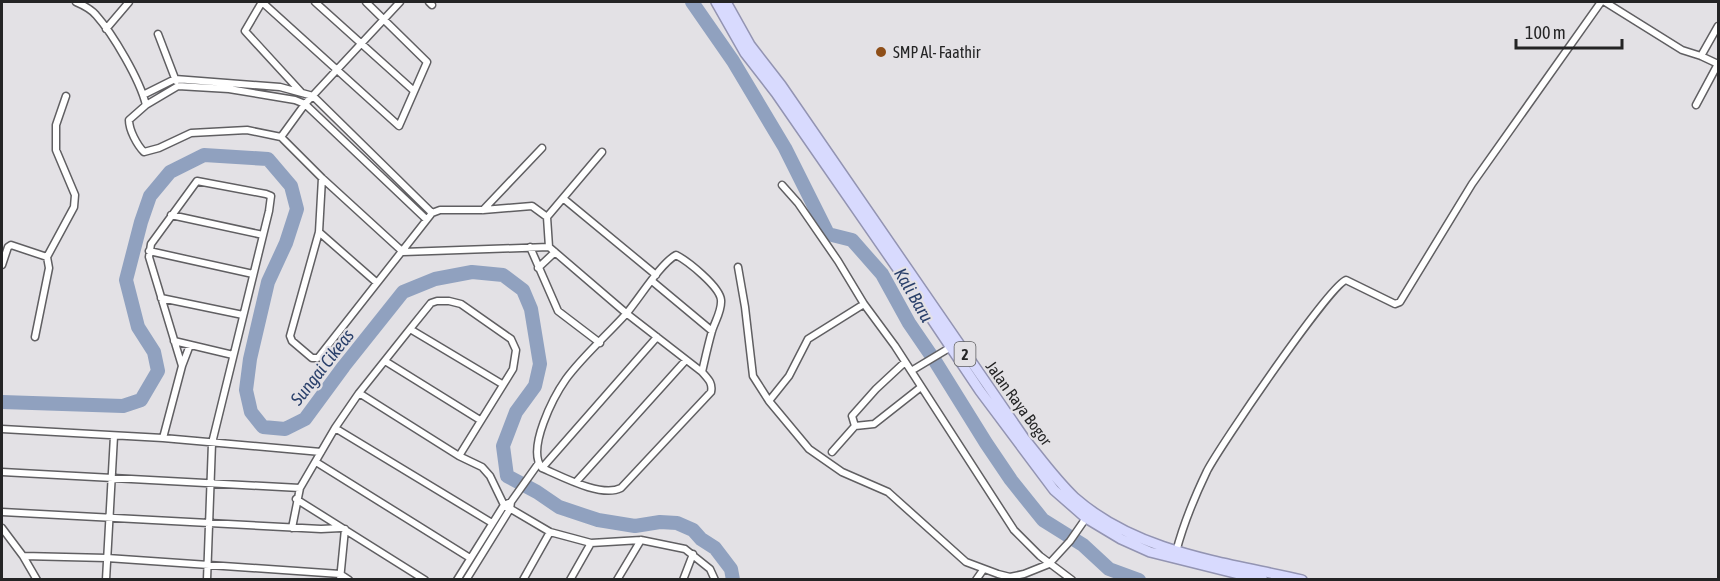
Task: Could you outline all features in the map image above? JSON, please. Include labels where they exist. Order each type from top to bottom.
[{"type":"highway","name":"Jalan Raya Bogor","points":[[716,2],[745,53],[776,93],[1005,426],[1054,490],[1086,518],[1121,539],[1150,552],[1302,579]]},
{"type":"highway","name":"Jalan Raya Bogor","points":[[726,2],[750,45],[781,85],[1024,438],[1060,483],[1095,513],[1124,531],[1175,556],[1263,579]]},
{"type":"street","points":[[76,2],[95,14],[121,51],[146,105]]},
{"type":"street","points":[[106,29],[129,2]]},
{"type":"street","points":[[303,93],[245,31],[262,2],[397,125],[400,125],[426,60],[366,2]]},
{"type":"street","points":[[315,2],[414,91]]},
{"type":"street","points":[[281,137],[305,104],[400,2]]},
{"type":"street","points":[[1175,556],[1206,473],[1217,453],[1331,294],[1343,280],[1346,280],[1395,304],[1400,302],[1472,184],[1603,2],[1682,50],[1719,64],[1696,105]]},
{"type":"street","points":[[1701,56],[1719,26]]},
{"type":"street","points":[[158,34],[178,86]]},
{"type":"street","points":[[280,87],[285,74]]},
{"type":"street","points":[[143,95],[175,79],[280,87],[313,96],[432,213]]},
{"type":"street","points":[[426,219],[305,104],[274,95],[178,86],[131,117],[129,125],[144,152],[159,148],[191,133],[247,130],[281,137],[403,252],[549,247],[710,381],[711,392],[621,488],[605,491],[576,482],[540,466]]},
{"type":"street","points":[[35,337],[50,268],[47,257],[74,207],[75,195],[56,150],[56,125],[66,96]]},
{"type":"street","points":[[483,210],[542,148]]},
{"type":"street","points":[[549,247],[547,217],[602,152]]},
{"type":"street","points":[[322,178],[319,232],[290,336],[292,341],[312,358],[318,358],[432,213],[440,210],[483,210],[532,206],[547,217]]},
{"type":"street","points":[[182,366],[149,257],[151,244],[197,181],[271,196],[212,442],[207,579]]},
{"type":"street","points":[[782,185],[798,203],[838,261],[1014,530],[1049,564],[1072,579]]},
{"type":"street","points":[[564,199],[712,331]]},
{"type":"street","points":[[171,215],[263,235]]},
{"type":"street","points":[[319,232],[376,282]]},
{"type":"street","points":[[2,266],[8,247],[11,245],[47,257]]},
{"type":"street","points":[[530,247],[558,311],[600,343]]},
{"type":"street","points":[[149,251],[253,274]]},
{"type":"street","points":[[538,268],[555,252]]},
{"type":"street","points":[[540,466],[538,439],[552,403],[567,378],[676,255],[705,277],[720,294],[722,302],[702,372]]},
{"type":"street","points":[[738,267],[745,307],[751,369],[759,387],[769,401],[809,449],[842,472],[888,492],[966,562],[1010,578],[1049,564],[1070,541],[1086,518]]},
{"type":"street","points":[[161,298],[243,315]]},
{"type":"street","points":[[292,528],[300,488],[335,428],[359,393],[431,303],[449,301],[461,304],[512,339],[516,350],[513,369],[459,456]]},
{"type":"street","points":[[769,401],[789,376],[808,339],[864,304]]},
{"type":"street","points":[[410,329],[502,384]]},
{"type":"street","points":[[466,579],[532,470],[540,466],[657,337]]},
{"type":"street","points":[[174,341],[233,355]]},
{"type":"street","points":[[163,438],[182,366],[190,345]]},
{"type":"street","points":[[911,372],[951,347]]},
{"type":"street","points":[[576,482],[686,360]]},
{"type":"street","points":[[385,361],[480,420]]},
{"type":"street","points":[[855,426],[852,416],[905,362]]},
{"type":"street","points":[[832,452],[855,426],[874,424],[921,387]]},
{"type":"street","points":[[359,393],[487,471],[504,505]]},
{"type":"street","points":[[335,428],[492,523]]},
{"type":"street","points":[[2,429],[163,438],[321,452]]},
{"type":"street","points":[[106,579],[114,436]]},
{"type":"street","points":[[316,462],[470,558]]},
{"type":"street","points":[[2,472],[300,488]]},
{"type":"street","points":[[296,499],[425,579]]},
{"type":"street","points":[[457,579],[504,505]]},
{"type":"street","points":[[504,505],[511,506],[550,532],[591,543],[641,540],[685,549],[710,570],[715,579]]},
{"type":"street","points":[[2,512],[292,528],[343,528]]},
{"type":"street","points":[[2,528],[37,579]]},
{"type":"street","points":[[340,577],[343,528]]},
{"type":"street","points":[[523,579],[550,532]]},
{"type":"street","points":[[617,579],[641,540]]},
{"type":"street","points":[[570,579],[591,543]]},
{"type":"street","points":[[683,579],[693,554]]},
{"type":"street","points":[[23,556],[107,558],[349,579]]},
{"type":"street","points":[[976,579],[983,570]]},
{"type":"waterway","name":"Kali Baru","points":[[692,2],[733,61],[785,148],[828,234],[852,240],[882,274],[909,323],[1011,480],[1043,520],[1083,545],[1109,569],[1139,580]]},
{"type":"waterway","name":"Sungai Cikeas","points":[[2,402],[123,406],[141,400],[158,371],[154,352],[138,327],[126,280],[150,196],[170,172],[204,155],[268,159],[291,186],[297,209],[286,243],[268,282],[250,359],[246,390],[251,412],[263,427],[285,429],[305,419],[403,292],[435,279],[472,272],[503,275],[523,290],[531,309],[540,364],[535,386],[516,412],[503,446],[507,476],[559,507],[598,520],[635,526],[660,522],[677,523],[693,530],[701,539],[715,548],[731,569],[733,580]]},
{"type":"place","name":"SMP Al- Faathir","points":[[881,52]]}]
